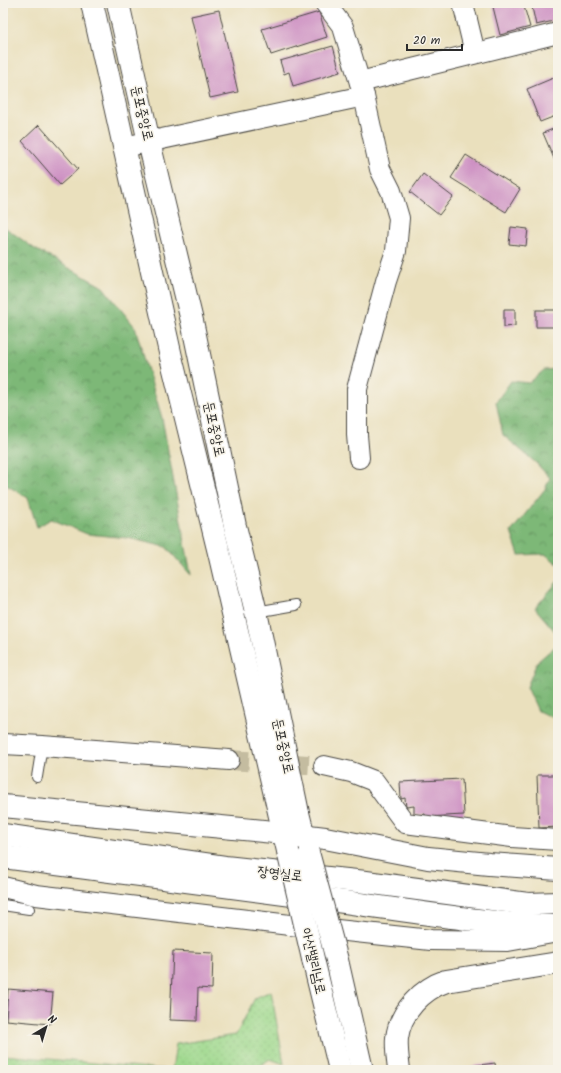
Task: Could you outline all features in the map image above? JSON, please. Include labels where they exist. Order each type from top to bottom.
[{"type":"main road","name":"둔포중앙로","points":[[92,3],[171,357],[220,557],[292,840],[309,856]]},
{"type":"main road","name":"둔포중앙로","points":[[118,3],[149,142],[192,321],[235,526],[256,612],[298,813],[292,840]]},
{"type":"main road","points":[[3,806],[292,840],[326,838],[428,858],[558,869]]},
{"type":"main road","name":"장영실로","points":[[3,836],[225,867],[366,882],[528,904],[558,903]]},
{"type":"main road","name":"아산밸리남로","points":[[292,840],[313,959],[340,1070]]},
{"type":"main road","name":"아산밸리남로","points":[[309,856],[337,960],[362,1070]]},
{"type":"main road","name":"장영실로","points":[[3,857],[456,917],[530,925],[558,926]]},
{"type":"main road","points":[[399,1070],[397,1038],[404,1019],[415,1000],[435,984],[558,963]]},
{"type":"street","points":[[325,3],[343,27],[362,89],[380,169],[391,191],[400,218],[396,251],[386,281],[357,389],[357,435],[359,458]]},
{"type":"street","points":[[463,3],[475,53]]},
{"type":"street","points":[[124,147],[362,89],[475,53],[558,33]]},
{"type":"street","points":[[3,744],[229,760]]},
{"type":"street","points":[[324,766],[351,772],[374,781],[405,824],[512,837],[558,840]]},
{"type":"street","points":[[3,887],[36,895],[432,940],[508,941],[558,932]]},
{"type":"lane","points":[[256,612],[296,605]]},
{"type":"lane","points":[[37,777],[42,746]]},
{"type":"lane","points":[[3,905],[29,909]]},
{"type":"green space","points":[[3,226],[35,249],[103,287],[135,327],[162,418],[191,575],[166,547],[128,538],[87,534],[51,519],[37,527],[28,498],[3,483]]},
{"type":"green space","points":[[558,369],[558,564],[545,554],[519,555],[511,532],[545,489],[550,478],[536,463],[503,435],[496,402],[511,381],[529,383],[544,370]]},
{"type":"green space","points":[[558,581],[558,635],[535,608]]},
{"type":"green space","points":[[558,644],[558,720],[538,711],[527,687],[537,662]]},
{"type":"green space","points":[[271,991],[284,1064],[270,1059],[253,1070],[172,1070],[176,1044],[236,1035],[255,998]]},
{"type":"green space","points":[[3,1055],[172,1070],[3,1070]]},
{"type":"building","points":[[492,3],[523,3],[530,27],[500,35]]},
{"type":"building","points":[[531,3],[558,3],[558,20],[536,25]]},
{"type":"building","points":[[219,10],[238,92],[210,98],[191,16]]},
{"type":"building","points":[[319,12],[327,37],[271,55],[262,29]]},
{"type":"building","points":[[333,46],[340,72],[293,86],[289,72],[284,74],[280,61]]},
{"type":"building","points":[[558,76],[558,115],[540,122],[527,89]]},
{"type":"building","points":[[39,125],[78,169],[60,185],[22,141]]},
{"type":"building","points":[[558,127],[558,168],[543,133]]},
{"type":"building","points":[[466,155],[520,189],[506,212],[451,178]]},
{"type":"building","points":[[423,174],[453,197],[439,215],[410,192]]},
{"type":"building","points":[[511,227],[528,229],[526,246],[509,244]]},
{"type":"building","points":[[504,309],[515,309],[515,326],[504,327]]},
{"type":"building","points":[[536,310],[558,310],[558,327],[536,327]]},
{"type":"building","points":[[537,775],[558,775],[558,827],[539,828]]},
{"type":"building","points":[[462,779],[464,815],[426,817],[425,814],[414,815],[414,806],[406,807],[405,798],[401,799],[400,782]]},
{"type":"building","points":[[173,951],[213,953],[212,989],[198,988],[197,1021],[170,1020]]},
{"type":"building","points":[[8,989],[53,993],[50,1024],[6,1020]]},
{"type":"building","points":[[495,1063],[496,1070],[471,1070],[471,1066]]},
{"type":"tunnel","points":[[229,760],[324,766]]}]
